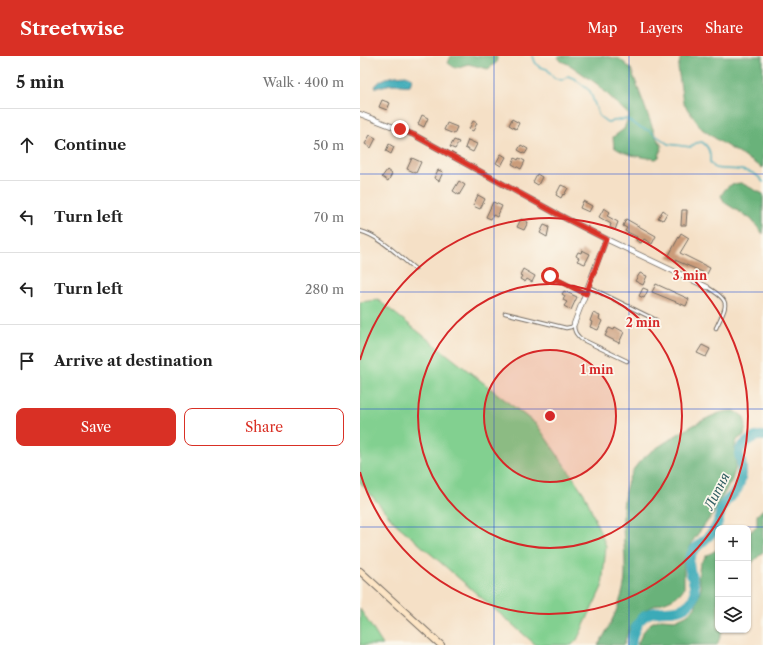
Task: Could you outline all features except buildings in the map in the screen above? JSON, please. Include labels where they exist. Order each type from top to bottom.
[{"type":"main road","points":[[360,571],[441,645]]},
{"type":"street","points":[[360,114],[414,135],[559,215],[707,287]]},
{"type":"street","points":[[574,324],[606,239]]},
{"type":"lane","points":[[360,231],[371,235],[416,269]]},
{"type":"lane","points":[[550,276],[586,294]]},
{"type":"lane","points":[[588,287],[656,320]]},
{"type":"lane","points":[[707,287],[721,296],[725,300],[726,304],[716,328]]},
{"type":"lane","points":[[505,313],[566,328],[571,327],[574,324]]},
{"type":"lane","points":[[574,324],[574,331],[576,335],[626,361]]},
{"type":"green space","points":[[451,56],[496,56],[497,58],[496,63],[488,69],[468,64],[455,68],[448,63]]},
{"type":"green space","points":[[603,56],[620,59],[631,69],[656,137],[662,146],[659,157],[656,159],[634,156],[614,147],[613,137],[624,129],[629,115],[597,84],[570,65],[561,61],[558,57]]},
{"type":"green space","points":[[681,56],[763,56],[763,168],[702,129],[683,103],[678,68]]},
{"type":"green space","points":[[741,183],[763,194],[763,234],[751,219],[725,203],[721,196],[729,186]]},
{"type":"green space","points":[[378,300],[537,425],[585,495],[606,546],[602,587],[577,640],[572,645],[536,645],[395,523],[360,482],[360,302]]},
{"type":"green space","points":[[735,411],[744,417],[746,426],[744,435],[737,440],[735,448],[736,467],[732,480],[713,514],[694,539],[684,561],[684,588],[681,593],[672,599],[643,612],[632,625],[624,645],[598,645],[616,611],[624,583],[624,499],[626,487],[634,469],[638,463],[650,453],[685,430],[718,413]]},
{"type":"green space","points":[[763,509],[763,552],[751,564],[751,531],[757,526],[757,515]]},
{"type":"green space","points":[[715,551],[715,633],[722,633],[717,645],[637,645],[643,632],[651,623],[661,619],[675,620],[686,615],[695,608],[701,588],[698,577],[700,564],[706,556]]},
{"type":"green space","points":[[360,609],[383,645],[360,645]]},
{"type":"water","points":[[406,75],[411,77],[412,80],[410,85],[393,84],[376,88],[375,86],[385,78]]},
{"type":"waterway","points":[[533,56],[539,67],[547,69],[554,78],[562,80],[568,76],[575,79],[590,91],[599,116],[607,122],[626,119],[639,127],[650,131],[668,144],[691,147],[696,143],[702,142],[708,148],[710,153],[710,162],[715,168],[748,171],[754,173],[763,182]]},
{"type":"waterway","name":"Липня","points":[[631,645],[635,629],[641,619],[645,616],[650,613],[682,608],[690,603],[693,598],[695,588],[689,567],[690,556],[696,547],[713,532],[722,507],[739,486],[742,474],[739,451],[744,444],[756,437],[763,436]]},
{"type":"route","points":[[400,129],[414,135],[559,215],[606,239],[586,294],[550,276]]}]
